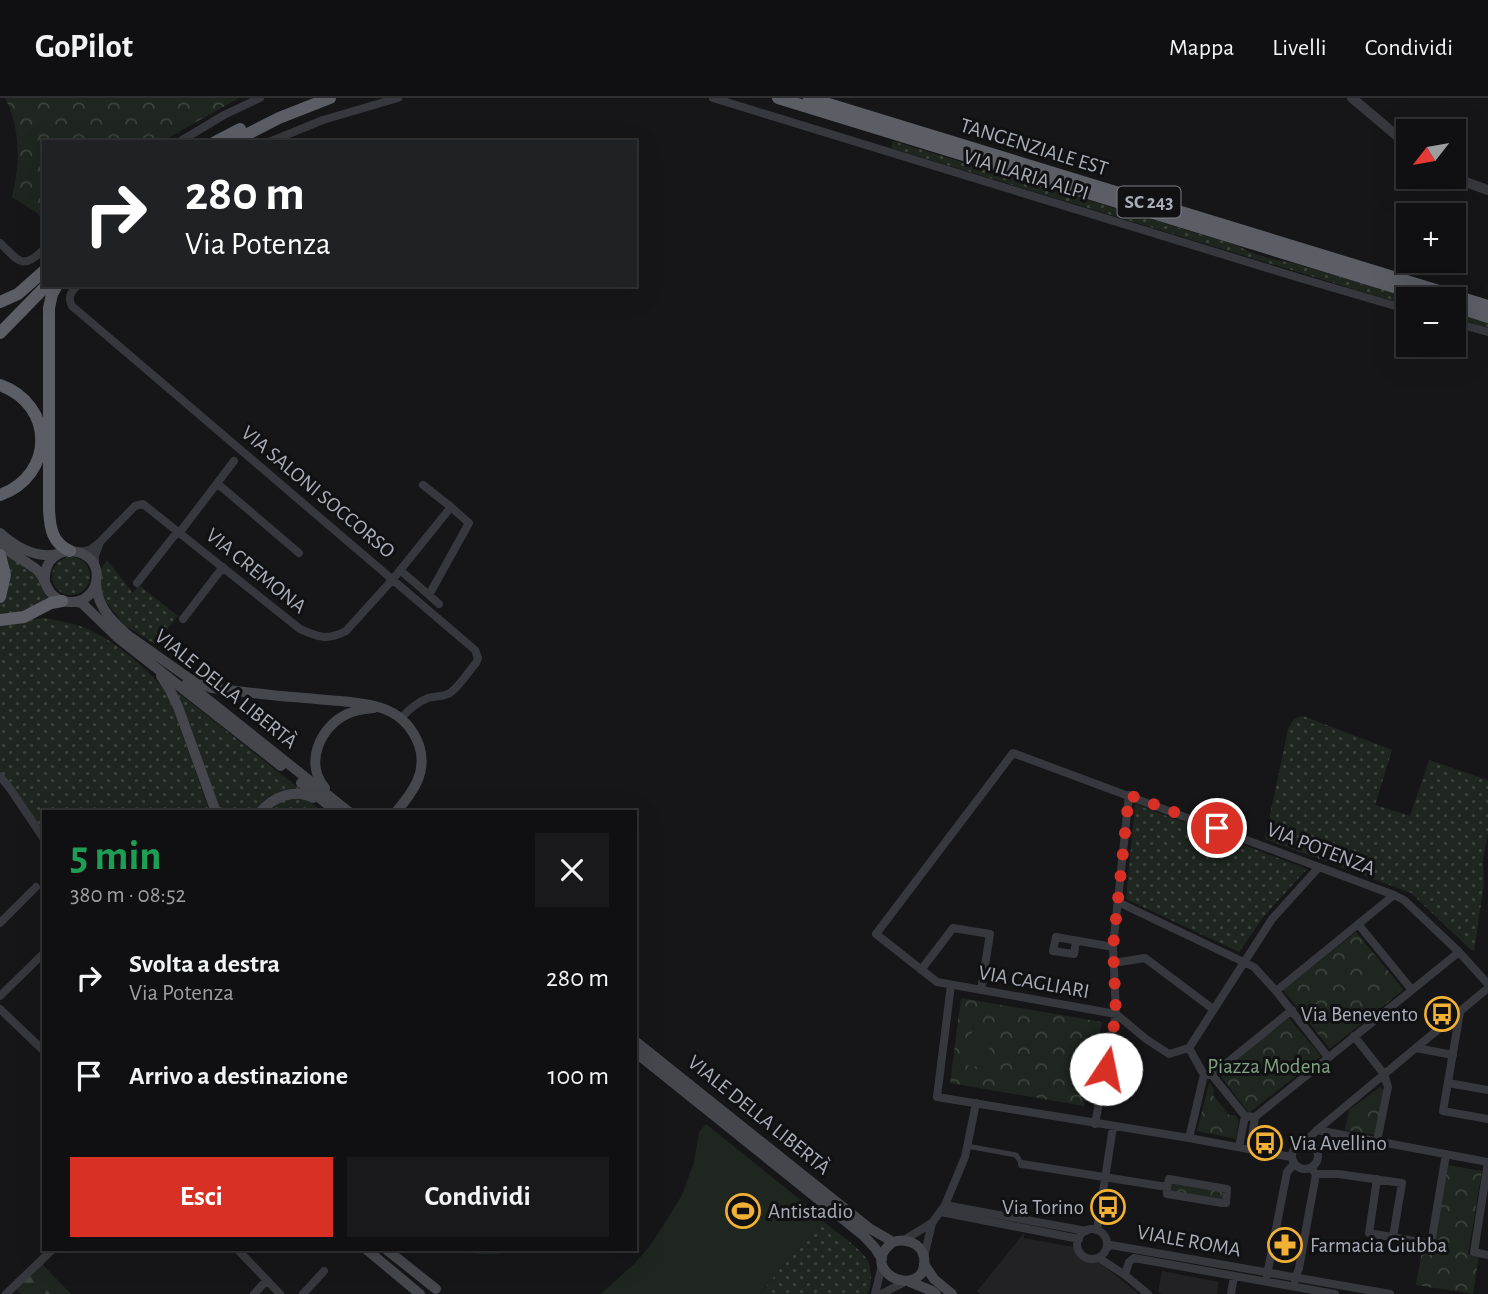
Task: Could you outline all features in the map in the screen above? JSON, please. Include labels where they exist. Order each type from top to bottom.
[{"type":"highway","points":[[219,140],[307,98]]},
{"type":"highway","points":[[236,140],[279,118],[330,98]]},
{"type":"highway","name":"TANGENZIALE EST","points":[[778,98],[1396,288]]},
{"type":"highway","name":"TANGENZIALE EST","points":[[810,98],[1413,284],[1488,304]]},
{"type":"highway","points":[[0,302],[18,294],[42,273]]},
{"type":"highway","points":[[0,322],[42,279]]},
{"type":"highway","points":[[0,333],[45,287]]},
{"type":"highway","points":[[56,287],[49,308],[49,510],[54,536],[69,552]]},
{"type":"highway","points":[[1466,310],[1488,317]]},
{"type":"highway","points":[[0,385],[20,395],[29,405],[41,430],[42,440],[40,453],[30,475],[12,490],[0,495]]},
{"type":"highway","points":[[0,555],[5,575],[0,597]]},
{"type":"highway","points":[[0,620],[24,617],[51,603],[62,601]]},
{"type":"main road","points":[[0,533],[22,548],[39,555],[69,552],[90,558],[96,570]]},
{"type":"main road","points":[[0,545],[41,573],[50,592],[62,601],[77,602],[89,595],[96,584]]},
{"type":"main road","points":[[46,582],[45,574],[49,563],[69,552]]},
{"type":"main road","name":"VIALE DELLA LIBERTÀ","points":[[96,570],[99,600],[118,627],[347,810]]},
{"type":"main road","name":"VIALE DELLA LIBERTÀ","points":[[77,602],[88,608],[117,637],[333,810]]},
{"type":"main road","points":[[132,638],[190,679],[212,688],[356,702],[387,710],[401,718],[416,738],[422,760],[421,771],[412,793],[398,810]]},
{"type":"main road","points":[[145,659],[170,690],[215,810]]},
{"type":"main road","points":[[348,810],[320,782],[316,767],[317,747],[327,729],[348,713],[364,709],[387,710]]},
{"type":"main road","points":[[262,810],[282,797],[300,793],[312,797],[332,810]]},
{"type":"main road","name":"VIALE DELLA LIBERTÀ","points":[[637,1043],[869,1228],[899,1241],[917,1245],[934,1279],[952,1294]]},
{"type":"main road","name":"VIALE DELLA LIBERTÀ","points":[[637,1054],[864,1236],[875,1248],[889,1278],[932,1290],[936,1294]]},
{"type":"main road","points":[[882,1262],[884,1252],[899,1241]]},
{"type":"main road","points":[[368,1251],[420,1294]]},
{"type":"main road","points":[[388,1251],[438,1293]]},
{"type":"main road","points":[[907,1283],[920,1275],[924,1261]]},
{"type":"street","points":[[182,140],[224,115],[260,98]]},
{"type":"street","points":[[274,140],[323,120],[398,98]]},
{"type":"street","name":"VIA ILARIA ALPI","points":[[713,98],[1396,306]]},
{"type":"street","points":[[1352,98],[1396,135]]},
{"type":"street","points":[[1466,182],[1488,190]]},
{"type":"street","points":[[1472,184],[1488,185]]},
{"type":"street","points":[[0,243],[17,259],[26,262],[42,251]]},
{"type":"street","name":"VIA SALONI SOCCORSO","points":[[76,287],[69,297],[72,306],[475,650],[478,658],[476,663],[450,692],[426,698],[410,708],[401,718]]},
{"type":"street","points":[[1466,326],[1488,332]]},
{"type":"street","points":[[137,583],[234,461]]},
{"type":"street","points":[[218,484],[299,552]]},
{"type":"street","points":[[423,485],[469,523],[429,595]]},
{"type":"street","name":"VIA CREMONA","points":[[69,552],[90,550],[135,506],[144,504],[300,629],[325,638],[346,631],[393,579],[451,507]]},
{"type":"street","points":[[96,570],[95,556],[100,542]]},
{"type":"street","points":[[183,619],[223,567]]},
{"type":"street","points":[[400,570],[439,604]]},
{"type":"street","name":"VIA POTENZA","points":[[876,934],[1013,753],[1394,895],[1459,952],[1488,986]]},
{"type":"street","points":[[0,776],[42,836]]},
{"type":"street","points":[[1095,1124],[1116,1014],[1113,947],[1129,795]]},
{"type":"street","points":[[1320,867],[1272,919],[1189,1048],[1208,1075],[1245,1116],[1255,1116],[1459,952]]},
{"type":"street","points":[[0,923],[36,887]]},
{"type":"street","points":[[1276,990],[1394,895]]},
{"type":"street","points":[[1118,902],[1254,967],[1276,990],[1328,1057]]},
{"type":"street","points":[[1357,924],[1412,990]]},
{"type":"street","points":[[921,970],[953,928],[990,934],[981,989]]},
{"type":"street","name":"VIA CAGLIARI","points":[[876,934],[937,982],[1116,1014],[1146,1039],[1170,1054],[1189,1048]]},
{"type":"street","points":[[1076,941],[1113,947]]},
{"type":"street","points":[[0,996],[42,955]]},
{"type":"street","points":[[1113,963],[1145,958],[1213,1009]]},
{"type":"street","points":[[951,985],[937,1097],[1250,1149],[1293,1161],[1302,1169],[1402,1183],[1393,1237]]},
{"type":"street","points":[[1267,1277],[1294,1148],[1305,1142],[1488,986]]},
{"type":"street","points":[[0,1009],[42,1049]]},
{"type":"street","points":[[1189,1138],[1208,1075],[1292,1010]]},
{"type":"street","points":[[1460,1012],[1443,1111],[1488,1119]]},
{"type":"street","points":[[1354,1036],[1384,1074],[1388,1087],[1377,1141]]},
{"type":"street","points":[[1416,1048],[1453,1055]]},
{"type":"street","points":[[1448,1083],[1488,1090]]},
{"type":"street","points":[[924,1261],[933,1223],[943,1208],[965,1157],[976,1103]]},
{"type":"street","points":[[1239,1147],[1245,1116]]},
{"type":"street","points":[[1250,1149],[1255,1116]]},
{"type":"street","points":[[943,1208],[1086,1231],[1097,1230],[1114,1127]]},
{"type":"street","points":[[1317,1130],[1488,1162],[1474,1252],[1488,1255]]},
{"type":"street","points":[[1295,1282],[1318,1153],[1314,1146],[1305,1142]]},
{"type":"street","points":[[967,1146],[1016,1155],[1022,1164],[1167,1187]]},
{"type":"street","points":[[1377,1180],[1369,1233],[1431,1244],[1446,1154]]},
{"type":"street","points":[[1170,1179],[1227,1189],[1226,1203],[1167,1194],[1167,1187],[1170,1179]]},
{"type":"street","points":[[943,1208],[1079,1239]]},
{"type":"street","points":[[899,1241],[933,1223]]},
{"type":"street","name":"VIALE ROMA","points":[[1097,1230],[1105,1237],[1107,1248]]},
{"type":"street","points":[[1086,1231],[1079,1239],[1078,1248],[1083,1256],[1100,1258],[1148,1294]]},
{"type":"street","name":"VIALE ROMA","points":[[1100,1258],[1111,1245],[1295,1282],[1390,1294]]},
{"type":"street","points":[[6,1294],[51,1251]]},
{"type":"street","points":[[239,1251],[280,1294]]},
{"type":"street","name":"VIALE ROMA","points":[[1125,1275],[1129,1262],[1134,1258],[1234,1276],[1267,1277]]},
{"type":"street","points":[[875,1294],[882,1262]]},
{"type":"street","points":[[303,1294],[324,1271]]},
{"type":"street","points":[[1231,1294],[1234,1276]]},
{"type":"street","points":[[254,1294],[267,1280]]},
{"type":"street","name":"VIALE ROMA","points":[[1295,1282],[1314,1292],[1335,1294]]},
{"type":"street","points":[[881,1294],[907,1283]]},
{"type":"shaded area","points":[[1024,1233],[1024,1238],[1074,1247],[1082,1260],[1100,1263],[1139,1294],[980,1294],[977,1291]]},
{"type":"shaded area","points":[[1162,1271],[1219,1282],[1217,1294],[1158,1292]]},
{"type":"green space","points":[[5,98],[239,98],[165,140],[42,140],[42,220],[37,213],[12,197],[18,147]]},
{"type":"green space","points":[[893,141],[1236,245],[1262,256],[1396,294],[1396,302],[891,148]]},
{"type":"green space","points":[[1466,316],[1488,322],[1488,328],[1466,322]]},
{"type":"green space","points":[[1,550],[38,575],[49,600],[32,609],[0,616],[0,604],[6,592]]},
{"type":"green space","points":[[71,557],[84,563],[90,576],[84,589],[71,595],[58,589],[52,576],[58,563]]},
{"type":"green space","points":[[107,560],[133,593],[139,585],[178,616],[155,644],[124,625],[100,594],[101,569]]},
{"type":"green space","points":[[42,618],[66,622],[92,631],[140,664],[168,694],[209,810],[42,810],[42,829],[0,771],[0,625]]},
{"type":"green space","points":[[170,686],[301,790],[274,794],[255,810],[219,810]]},
{"type":"green space","points":[[1303,716],[1392,750],[1375,805],[1410,816],[1429,760],[1488,780],[1488,835],[1483,858],[1484,884],[1474,951],[1411,893],[1265,839],[1288,729],[1295,719]]},
{"type":"green space","points":[[286,798],[305,798],[320,810],[268,810]]},
{"type":"green space","points":[[1135,804],[1307,869],[1264,916],[1239,952],[1126,899]]},
{"type":"green space","name":"Piazza Modena","points":[[1356,932],[1403,989],[1329,1048],[1284,989]]},
{"type":"green space","points":[[961,998],[1102,1022],[1084,1106],[950,1083]]},
{"type":"green space","name":"Piazza Modena","points":[[1289,1018],[1320,1057],[1249,1113],[1219,1074]]},
{"type":"green space","points":[[974,1022],[993,1025],[986,1068],[966,1065]]},
{"type":"green space","points":[[1209,1083],[1214,1089],[1213,1095],[1229,1115],[1235,1115],[1239,1121],[1236,1139],[1197,1131]]},
{"type":"green space","points":[[1380,1087],[1384,1090],[1376,1135],[1345,1130],[1349,1110]]},
{"type":"green space","name":"Antistadio","points":[[706,1124],[822,1217],[760,1294],[601,1294],[635,1263],[663,1226],[682,1195],[694,1162],[699,1132]]},
{"type":"green space","points":[[1447,1165],[1482,1171],[1468,1254],[1479,1256],[1473,1294],[1416,1285],[1423,1245],[1432,1247]]},
{"type":"green space","points":[[1173,1182],[1223,1191],[1223,1200],[1170,1191]]},
{"type":"green space","points":[[820,1219],[865,1256],[871,1278],[868,1294],[760,1294]]},
{"type":"green space","points":[[457,1251],[513,1251],[485,1254]]},
{"type":"green space","points":[[42,1264],[71,1294],[21,1294],[16,1289]]},
{"type":"place","name":"Via Benevento","points":[[1442,1014]]},
{"type":"place","name":"Via Avellino","points":[[1265,1143]]},
{"type":"place","name":"Via Torino","points":[[1108,1207]]},
{"type":"place","name":"Antistadio","points":[[743,1211]]},
{"type":"place","name":"Farmacia Giubba","points":[[1285,1245]]},
{"type":"route","points":[[1106,1069],[1116,1014],[1113,947],[1129,795],[1217,828]]}]
